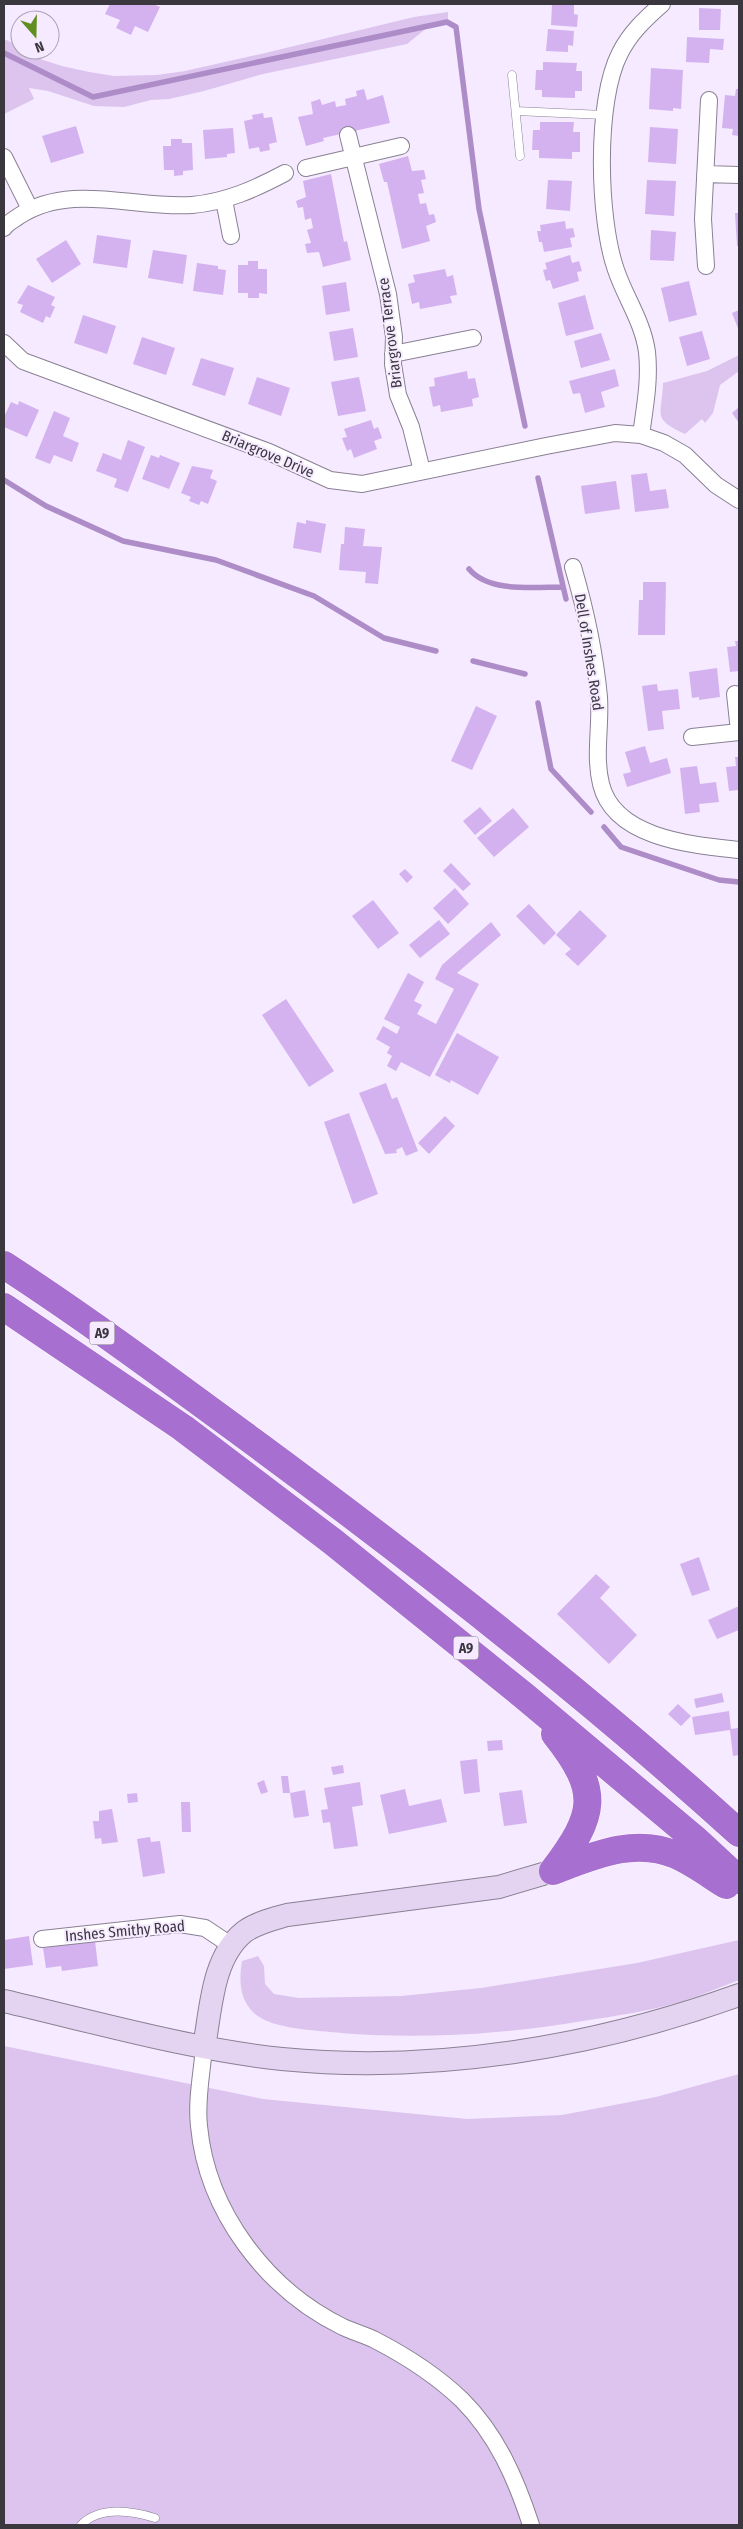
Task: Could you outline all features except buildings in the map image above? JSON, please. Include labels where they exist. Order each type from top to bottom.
[{"type":"highway","name":"A9","points":[[4,1265],[191,1396],[383,1537],[566,1684],[678,1778],[739,1833]]},
{"type":"highway","name":"A9","points":[[4,1307],[191,1434],[332,1541],[523,1695],[696,1840],[739,1880]]},
{"type":"highway","name":"A9","points":[[523,1695],[571,1755],[582,1774],[588,1794],[583,1828],[553,1871]]},
{"type":"highway","points":[[553,1871],[621,1848],[650,1848],[675,1855],[739,1893]]},
{"type":"main road","points":[[204,2047],[214,1990],[221,1966],[232,1946],[245,1932],[266,1921],[287,1915],[499,1887],[553,1871]]},
{"type":"main road","points":[[4,2001],[204,2047],[282,2059],[354,2062],[461,2059],[539,2048],[618,2032],[739,1996]]},
{"type":"street","points":[[662,4],[636,27],[620,53],[609,83],[604,115],[602,182],[605,231],[616,270],[635,313],[646,349],[649,379],[640,434],[664,443],[685,456],[716,485],[739,500]]},
{"type":"street","points":[[706,266],[703,219],[709,100]]},
{"type":"street","name":"Briargrove Terrace","points":[[348,136],[388,294],[394,337],[393,354],[398,395],[411,427],[422,472]]},
{"type":"street","points":[[306,168],[401,146]]},
{"type":"street","points":[[4,157],[30,209]]},
{"type":"street","points":[[4,228],[30,209],[67,198],[183,205],[224,200],[256,189],[285,173]]},
{"type":"street","points":[[705,174],[739,175]]},
{"type":"street","points":[[224,200],[231,236]]},
{"type":"street","points":[[393,354],[473,338]]},
{"type":"street","name":"Briargrove Drive","points":[[4,343],[23,361],[269,452],[330,480],[362,484],[546,446],[616,434],[640,434]]},
{"type":"street","name":"Dell of Inshes Road","points":[[573,567],[581,595],[599,698],[598,764],[601,785],[605,795],[614,809],[634,825],[657,836],[697,845],[739,850]]},
{"type":"street","points":[[692,737],[739,731],[735,694]]},
{"type":"street","name":"Inshes Smithy Road","points":[[42,1939],[180,1924],[205,1928],[232,1946]]},
{"type":"street","points":[[204,2047],[198,2125],[208,2173],[227,2217],[250,2252],[277,2280],[310,2307],[343,2327],[404,2356],[433,2375],[462,2401],[501,2451],[531,2525]]},
{"type":"lane","points":[[512,75],[520,156]]},
{"type":"lane","points":[[516,111],[604,115]]},
{"type":"lane","points":[[81,2525],[98,2515],[118,2511],[136,2512],[155,2518]]},
{"type":"shaded area","points":[[448,12],[448,22],[428,27],[407,44],[263,74],[204,91],[169,99],[151,100],[124,107],[94,106],[48,91],[29,88],[34,99],[4,114],[4,39],[10,42],[10,60],[43,60],[62,66],[114,76],[157,75],[185,71],[261,54],[414,17]]},
{"type":"shaded area","points":[[739,355],[739,371],[720,385],[713,413],[705,423],[702,419],[685,434],[674,429],[663,420],[661,409],[663,383],[707,371]]},
{"type":"shaded area","points":[[739,1940],[739,1980],[683,2001],[658,2008],[520,2030],[457,2035],[394,2036],[330,2032],[290,2027],[270,2022],[254,2013],[245,2002],[241,1989],[242,1961],[258,1956],[264,1966],[265,1984],[274,1994],[299,1998],[401,1996],[481,1988],[637,1963]]},
{"type":"shaded area","points":[[4,2046],[263,2099],[467,2119],[562,2115],[656,2097],[739,2074],[739,2525],[4,2525]]},
{"type":"waterway","points":[[4,53],[93,97],[447,22],[456,27],[479,209],[525,426]]},
{"type":"waterway","points":[[538,478],[566,599]]},
{"type":"waterway","points":[[4,480],[46,506],[123,541],[216,560],[314,596],[384,638],[436,651]]},
{"type":"waterway","points":[[469,569],[478,577],[500,585],[526,588],[563,587]]},
{"type":"waterway","points":[[473,661],[525,674]]},
{"type":"waterway","points":[[538,703],[551,769],[591,812]]},
{"type":"waterway","points":[[604,827],[621,847],[719,880],[739,882]]}]
